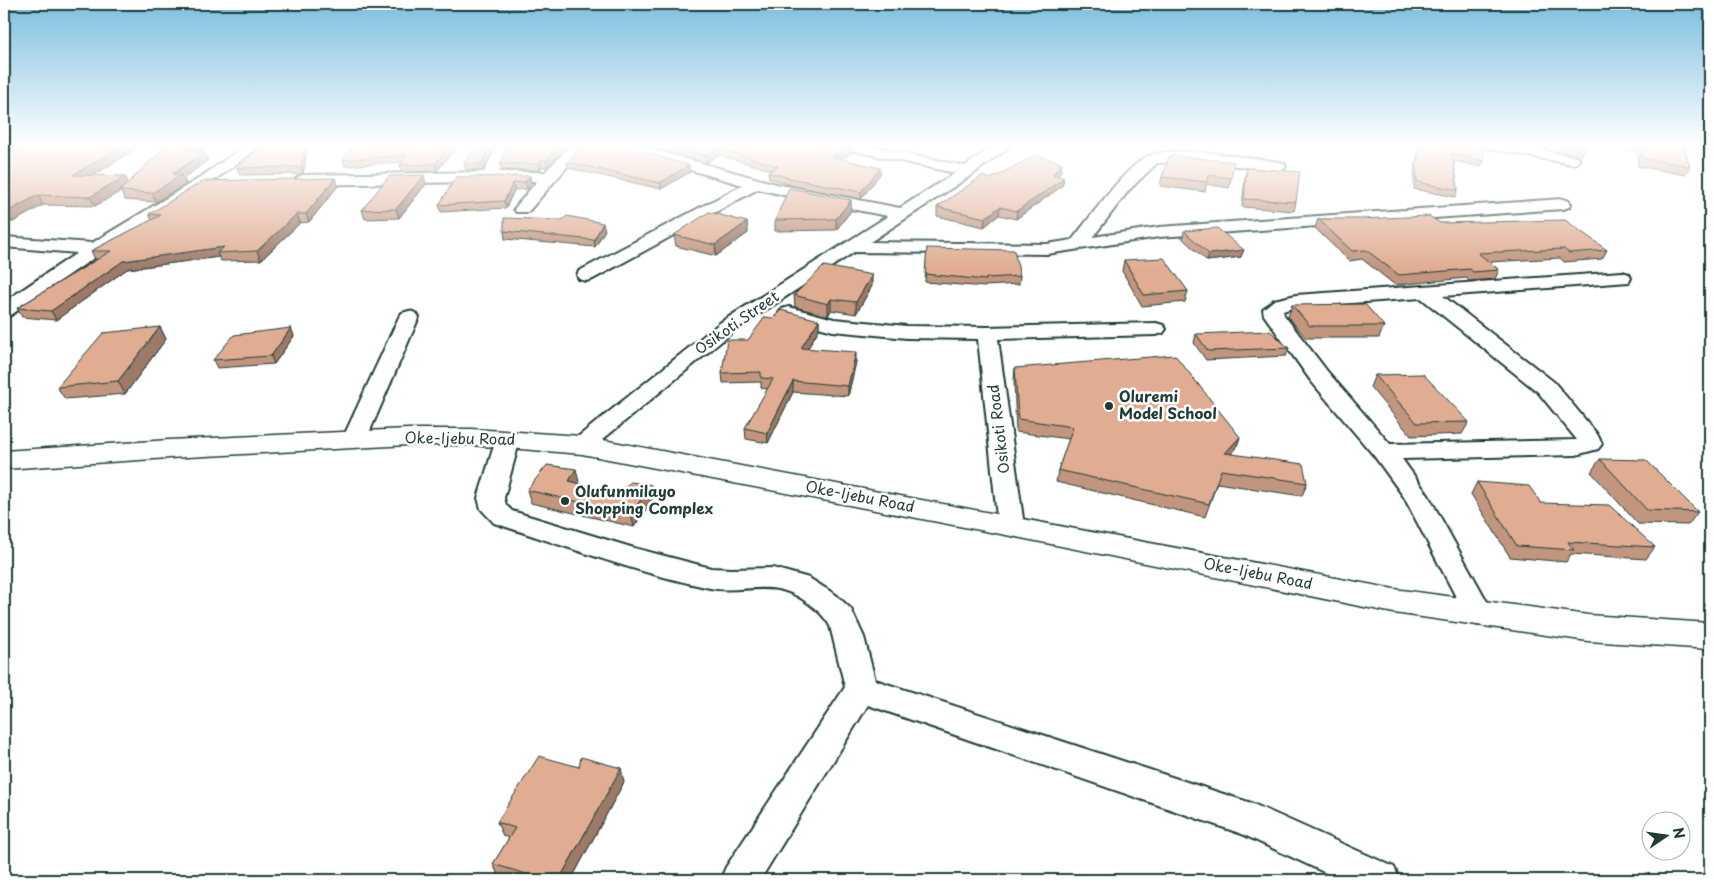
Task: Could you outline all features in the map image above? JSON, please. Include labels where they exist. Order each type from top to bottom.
[{"type":"main road","name":"Oke-Ijebu Road","points":[[4,460],[417,437],[508,439],[582,445],[1394,601],[1588,628],[1710,636]]},
{"type":"street","points":[[4,311],[95,249],[196,186]]},
{"type":"street","points":[[522,209],[541,186]]},
{"type":"street","points":[[586,275],[752,186]]},
{"type":"street","points":[[766,186],[900,213]]},
{"type":"street","name":"Osikoti Street","points":[[582,445],[716,335],[943,186]]},
{"type":"street","points":[[1078,244],[1126,186]]},
{"type":"street","points":[[848,247],[1047,249],[1159,232],[1563,204]]},
{"type":"street","points":[[4,242],[95,249]]},
{"type":"street","points":[[1479,614],[1415,495],[1384,452],[1319,376],[1274,315],[1272,309],[1281,304],[1296,301],[1622,278]]},
{"type":"street","points":[[1384,452],[1576,448],[1590,444],[1589,439],[1546,387],[1427,293]]},
{"type":"street","points":[[760,306],[833,324],[907,332],[988,333],[1156,329]]},
{"type":"street","points":[[354,440],[409,317]]},
{"type":"street","name":"Osikoti Road","points":[[988,333],[1011,526]]},
{"type":"street","points":[[508,439],[491,498],[494,509],[503,517],[664,568],[714,579],[779,578],[794,583],[835,611],[846,629],[861,689],[739,880]]},
{"type":"street","points":[[861,689],[1250,820],[1381,880]]},
{"type":"building","points":[[4,186],[108,186],[90,197],[38,195],[4,212]]},
{"type":"building","points":[[125,186],[163,186],[152,193],[120,191]]},
{"type":"building","points":[[194,186],[328,186],[306,214],[297,214],[257,251],[217,253],[224,247],[123,261],[51,311],[17,308],[111,251],[91,251],[161,215],[149,214]]},
{"type":"building","points":[[381,186],[415,186],[396,209],[362,210]]},
{"type":"building","points":[[450,186],[511,186],[504,201],[439,205]]},
{"type":"building","points":[[831,186],[866,186],[861,192]]},
{"type":"building","points":[[967,186],[1052,186],[1017,211],[1000,207],[985,218],[937,207]]},
{"type":"building","points":[[1245,186],[1298,186],[1296,202],[1244,199]]},
{"type":"building","points":[[1439,186],[1457,186],[1458,190]]},
{"type":"building","points":[[789,188],[851,200],[836,219],[775,220]]},
{"type":"building","points":[[709,212],[747,222],[715,245],[674,235]]},
{"type":"building","points":[[567,216],[603,223],[594,240],[504,231],[504,218],[562,220]]},
{"type":"building","points":[[1429,216],[1440,223],[1565,220],[1607,250],[1569,253],[1564,249],[1478,253],[1499,270],[1473,272],[1470,269],[1399,275],[1366,250],[1352,251],[1318,219]]},
{"type":"building","points":[[1217,228],[1244,250],[1209,254],[1184,231]]},
{"type":"building","points":[[927,248],[1014,250],[1020,276],[986,278],[986,280],[925,274]]},
{"type":"building","points":[[1164,258],[1188,291],[1144,295],[1124,260]]},
{"type":"building","points":[[824,266],[872,275],[856,302],[831,299],[828,304],[794,295]]},
{"type":"building","points":[[1365,304],[1384,326],[1310,326],[1292,305]]},
{"type":"building","points":[[781,310],[819,320],[801,348],[856,352],[848,386],[793,381],[767,433],[745,428],[773,379],[761,378],[761,372],[722,373],[727,340],[748,340],[765,317],[773,318]]},
{"type":"building","points":[[160,327],[118,381],[57,387],[103,333]]},
{"type":"building","points":[[291,328],[271,356],[213,360],[234,335]]},
{"type":"building","points":[[1270,331],[1289,348],[1208,351],[1196,334]]},
{"type":"building","points":[[1175,355],[1240,437],[1225,453],[1303,464],[1307,483],[1221,470],[1209,504],[1058,470],[1073,427],[1018,419],[1015,368]]},
{"type":"building","points":[[1423,374],[1469,422],[1417,423],[1375,375]]},
{"type":"building","points":[[1600,459],[1646,460],[1698,512],[1647,510]]},
{"type":"building","points":[[547,465],[576,469],[569,481],[617,493],[631,482],[651,485],[631,514],[527,490]]},
{"type":"building","points":[[1477,482],[1529,486],[1541,503],[1609,505],[1655,547],[1568,542],[1574,550],[1517,546]]},
{"type":"building","points":[[539,756],[579,767],[581,757],[621,768],[559,880],[546,880],[493,864],[515,828],[497,822]]},
{"type":"place","name":"Oluremi Model School","points":[[1109,406]]},
{"type":"place","name":"Olufunmilayo Shopping Complex","points":[[565,501]]}]
